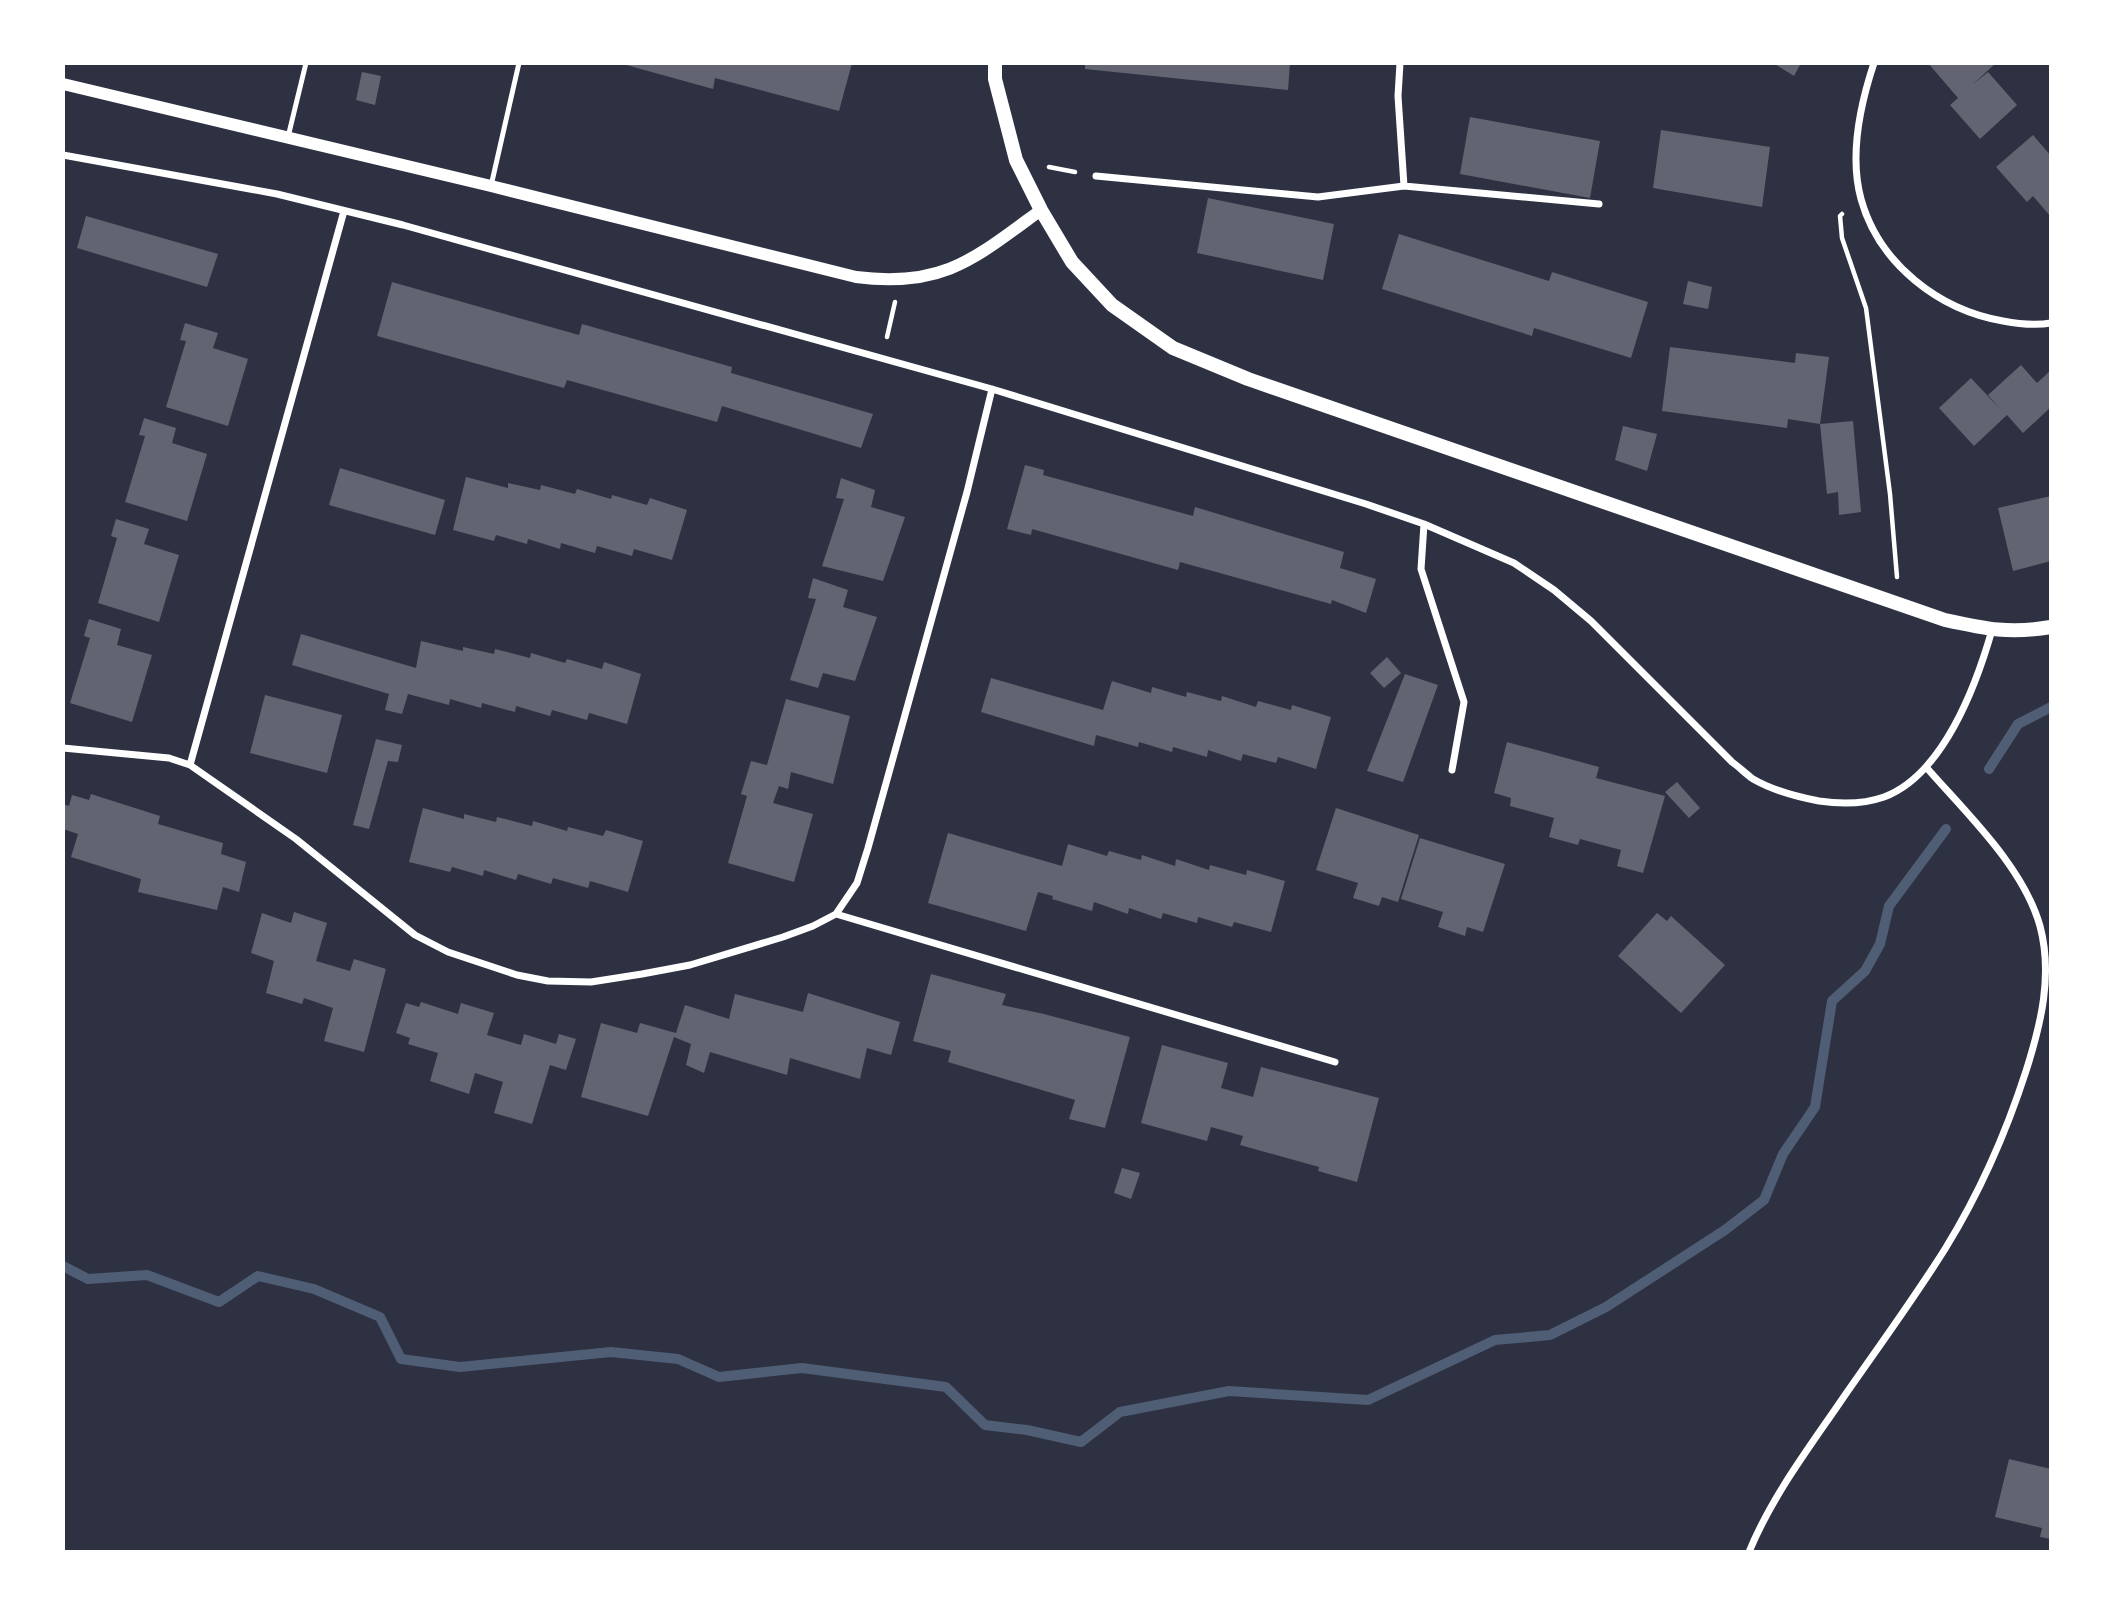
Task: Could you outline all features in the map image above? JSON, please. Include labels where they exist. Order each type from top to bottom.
[{"type":"main road","points":[[995,63],[995,79],[1016,160],[1041,210],[1072,262],[1112,305],[1173,348],[1248,379],[1945,620],[1992,630],[2021,632],[2051,627]]},
{"type":"street","points":[[1400,63],[1398,96],[1404,186]]},
{"type":"street","points":[[1874,63],[1857,135],[1857,167],[1861,198],[1872,228],[1889,255],[1930,292],[1964,310],[1987,318],[2020,324],[2051,323]]},
{"type":"street","points":[[63,84],[491,186],[856,277],[901,280],[953,269],[978,256],[1041,210]]},
{"type":"street","points":[[63,155],[276,194],[344,211],[992,389],[1424,524],[1514,563],[1554,590],[1591,621],[1708,740],[1754,779],[1803,798],[1831,803],[1857,802],[1883,797],[1906,785],[1926,767],[1955,722],[1979,673],[1992,630]]},
{"type":"street","points":[[1096,176],[1318,198],[1404,186],[1599,204]]},
{"type":"street","points":[[190,765],[344,211]]},
{"type":"street","points":[[63,748],[169,758],[190,765],[296,839],[415,934],[448,952],[517,975],[548,981],[591,982],[642,974],[690,965],[813,926],[836,914],[857,883],[967,492],[992,389]]},
{"type":"street","points":[[1424,524],[1420,569],[1464,702],[1452,770]]},
{"type":"street","points":[[1749,1552],[1779,1491],[1944,1249],[1971,1203],[2012,1113],[2038,1035],[2046,983],[2046,952],[2039,923],[2016,873],[1926,767]]},
{"type":"street","points":[[836,914],[1335,1062]]},
{"type":"lane","points":[[288,137],[306,63]]},
{"type":"lane","points":[[491,186],[519,63]]},
{"type":"path","points":[[1016,160],[1096,176]]},
{"type":"path","points":[[1842,238],[1866,308],[1890,494],[1900,605]]},
{"type":"path","points":[[881,359],[901,280]]},
{"type":"building","points":[[619,63],[852,63],[839,111],[715,78],[713,89]]},
{"type":"building","points":[[1085,63],[1290,63],[1288,90],[1085,69]]},
{"type":"building","points":[[1773,63],[1801,63],[1794,76]]},
{"type":"building","points":[[1928,63],[1996,63],[1972,85],[1988,72],[2017,105],[1980,139],[1950,105],[1958,98]]},
{"type":"building","points":[[362,72],[381,76],[375,105],[356,100]]},
{"type":"building","points":[[1470,117],[1600,141],[1590,198],[1460,174]]},
{"type":"building","points":[[1661,130],[1770,147],[1762,207],[1653,188]]},
{"type":"building","points":[[2033,135],[2051,156],[2051,217],[2033,196],[2027,202],[1996,167]]},
{"type":"building","points":[[1208,198],[1334,224],[1323,280],[1197,253]]},
{"type":"building","points":[[86,216],[218,254],[207,287],[77,248]]},
{"type":"building","points":[[1399,234],[1549,281],[1552,272],[1648,302],[1631,358],[1534,328],[1532,336],[1382,289]]},
{"type":"building","points":[[1688,281],[1712,287],[1708,309],[1683,304]]},
{"type":"building","points":[[392,282],[579,335],[582,324],[732,367],[731,373],[873,414],[861,448],[722,406],[717,422],[567,380],[564,388],[377,336]]},
{"type":"building","points":[[185,323],[218,333],[213,348],[248,359],[228,426],[166,407],[186,341],[180,340]]},
{"type":"building","points":[[1670,347],[1795,363],[1796,353],[1829,357],[1820,424],[1788,419],[1787,428],[1662,411]]},
{"type":"building","points":[[2021,365],[2037,383],[2051,370],[2051,407],[2023,433],[2007,415],[1974,446],[1939,408],[1971,378],[2001,410],[1988,395]]},
{"type":"building","points":[[144,418],[176,428],[172,443],[207,454],[187,521],[125,502],[145,436],[139,435]]},
{"type":"building","points":[[1853,421],[1861,512],[1839,515],[1838,492],[1827,494],[1820,424]]},
{"type":"building","points":[[1623,426],[1657,434],[1647,471],[1615,460]]},
{"type":"building","points":[[1025,465],[1044,470],[1043,475],[1193,516],[1195,507],[1344,552],[1340,568],[1376,579],[1366,613],[1332,600],[1331,604],[1180,562],[1178,570],[1032,529],[1031,535],[1007,529]]},
{"type":"building","points":[[340,468],[445,500],[435,535],[329,505]]},
{"type":"building","points":[[466,477],[508,488],[508,483],[540,490],[541,485],[575,494],[577,489],[611,499],[612,495],[647,505],[650,498],[687,510],[672,560],[634,549],[632,556],[597,546],[595,553],[561,543],[560,549],[528,539],[527,544],[496,535],[494,541],[453,530]]},
{"type":"building","points":[[841,478],[875,490],[871,507],[905,517],[883,581],[822,566],[844,499],[836,498]]},
{"type":"building","points":[[2051,496],[2051,561],[2013,571],[1998,508]]},
{"type":"building","points":[[116,519],[149,529],[144,544],[179,555],[159,622],[98,603],[117,538],[111,536]]},
{"type":"building","points":[[813,578],[848,590],[843,607],[877,617],[855,681],[823,673],[818,688],[790,680],[816,599],[808,598]]},
{"type":"building","points":[[89,619],[121,629],[117,645],[152,655],[132,722],[70,703],[90,638],[84,636]]},
{"type":"building","points":[[301,634],[416,668],[421,641],[463,651],[463,647],[494,654],[495,649],[530,658],[531,653],[565,663],[567,659],[602,669],[604,662],[641,674],[627,724],[589,713],[587,720],[552,710],[550,716],[516,706],[515,712],[482,703],[481,708],[450,699],[449,705],[408,694],[402,714],[385,710],[389,694],[292,665]]},
{"type":"building","points":[[1387,657],[1401,673],[1384,688],[1370,673]]},
{"type":"building","points":[[1405,674],[1438,685],[1403,782],[1367,771]]},
{"type":"building","points":[[991,678],[1103,710],[1112,681],[1151,693],[1152,687],[1186,697],[1187,692],[1221,701],[1222,696],[1256,707],[1258,701],[1291,710],[1292,705],[1331,717],[1316,769],[1278,757],[1276,763],[1243,754],[1241,761],[1208,750],[1207,757],[1173,747],[1172,752],[1139,742],[1138,747],[1096,735],[1094,746],[981,712]]},
{"type":"building","points":[[265,695],[342,715],[327,773],[250,753]]},
{"type":"building","points":[[786,699],[850,716],[833,784],[791,772],[788,789],[779,786],[773,803],[813,814],[794,882],[728,863],[747,796],[741,794],[751,761],[767,765]]},
{"type":"building","points":[[376,739],[402,745],[398,762],[388,761],[369,829],[353,825]]},
{"type":"building","points":[[1507,742],[1599,767],[1596,778],[1665,796],[1643,873],[1617,866],[1621,850],[1580,839],[1578,845],[1549,837],[1554,818],[1510,806],[1511,798],[1494,793]]},
{"type":"building","points":[[1677,782],[1700,808],[1689,818],[1665,792]]},
{"type":"building","points":[[91,794],[160,816],[158,824],[223,843],[221,854],[246,862],[239,892],[223,887],[217,910],[138,892],[141,879],[71,857],[78,834],[63,829],[63,804],[69,806],[72,795],[89,800]]},
{"type":"building","points":[[423,808],[464,819],[464,814],[496,822],[497,817],[532,826],[533,821],[567,831],[568,827],[603,836],[606,830],[643,841],[628,892],[590,881],[588,888],[553,878],[551,884],[518,874],[516,880],[484,870],[483,876],[452,867],[450,872],[409,862]]},
{"type":"building","points":[[1336,808],[1419,835],[1398,902],[1382,897],[1379,906],[1353,898],[1358,883],[1316,870]]},
{"type":"building","points":[[948,833],[1062,866],[1068,844],[1107,856],[1109,851],[1141,860],[1142,855],[1175,866],[1176,859],[1209,870],[1210,865],[1246,875],[1247,870],[1285,881],[1271,932],[1234,922],[1232,927],[1198,917],[1197,923],[1163,913],[1161,919],[1129,908],[1128,914],[1094,902],[1092,911],[1038,892],[1026,931],[928,903]]},
{"type":"building","points":[[1420,838],[1505,864],[1483,932],[1467,927],[1465,936],[1438,927],[1443,912],[1401,899]]},
{"type":"building","points":[[294,912],[327,923],[316,961],[350,971],[354,959],[386,969],[364,1052],[324,1041],[333,1008],[304,998],[302,1004],[266,993],[274,961],[251,953],[262,913],[291,923]]},
{"type":"building","points":[[1657,913],[1667,921],[1671,916],[1725,965],[1681,1013],[1618,956]]},
{"type":"building","points":[[931,974],[1006,994],[1002,1005],[1130,1037],[1105,1128],[1069,1119],[1075,1100],[948,1062],[951,1051],[913,1041]]},
{"type":"building","points":[[808,993],[900,1022],[891,1055],[867,1048],[860,1079],[790,1058],[787,1075],[710,1052],[704,1073],[686,1065],[691,1044],[674,1037],[648,1116],[581,1097],[601,1023],[637,1033],[640,1023],[676,1033],[685,1005],[729,1019],[735,994],[803,1012]]},
{"type":"building","points":[[421,1002],[458,1014],[461,1003],[494,1013],[487,1035],[521,1045],[524,1034],[556,1044],[559,1034],[576,1039],[566,1070],[550,1065],[532,1124],[494,1113],[503,1082],[475,1073],[469,1094],[430,1081],[438,1053],[408,1044],[410,1038],[396,1033],[406,1003],[419,1007]]},
{"type":"building","points":[[1162,1045],[1228,1063],[1221,1088],[1253,1097],[1261,1067],[1379,1098],[1357,1182],[1318,1171],[1319,1167],[1240,1145],[1243,1136],[1211,1127],[1207,1141],[1141,1123]]},
{"type":"building","points":[[1122,1168],[1140,1173],[1131,1199],[1114,1193]]},
{"type":"building","points":[[2009,1459],[2051,1469],[2051,1539],[2040,1537],[2042,1528],[1995,1517]]},
{"type":"waterway","points":[[1989,769],[2018,724],[2051,707]]},
{"type":"waterway","points":[[63,1266],[88,1279],[147,1275],[219,1302],[258,1276],[314,1289],[380,1317],[401,1359],[460,1367],[611,1352],[678,1359],[719,1377],[802,1368],[946,1387],[985,1425],[1027,1430],[1081,1442],[1120,1412],[1229,1391],[1368,1400],[1495,1340],[1550,1335],[1606,1307],[1725,1230],[1764,1200],[1783,1154],[1815,1107],[1832,1001],[1865,971],[1880,944],[1889,906],[1946,829]]}]
